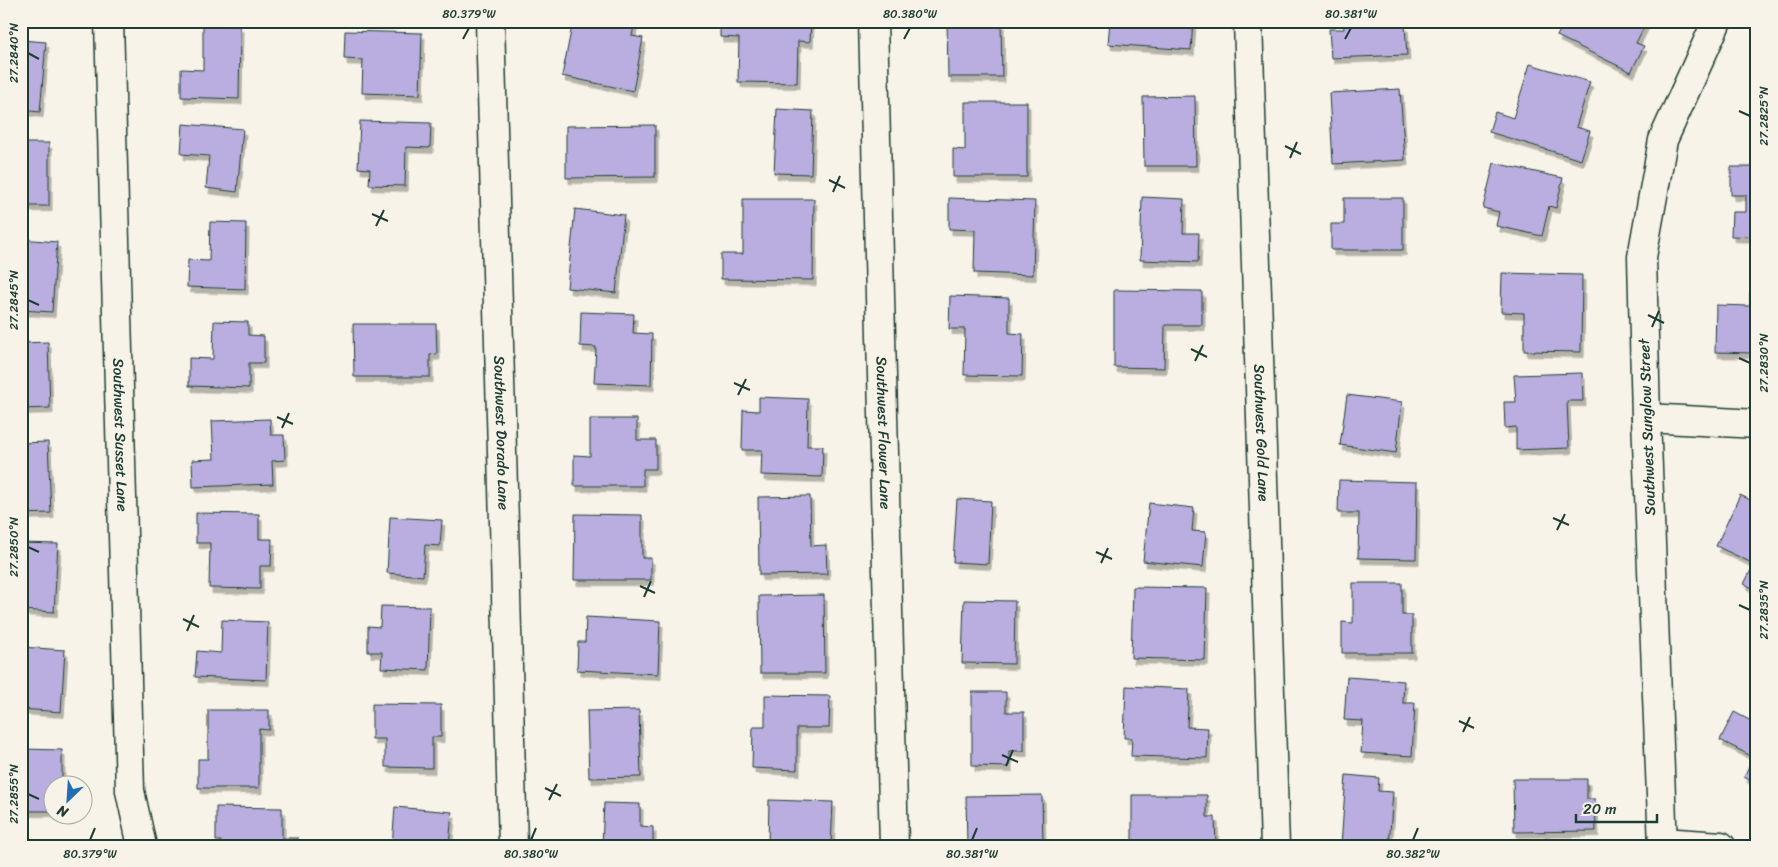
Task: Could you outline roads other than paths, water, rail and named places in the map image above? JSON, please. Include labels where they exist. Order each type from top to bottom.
[{"type":"street","name":"Southwest Susset Lane","points":[[109,21],[130,791],[142,846]]},
{"type":"street","name":"Southwest Dorado Lane","points":[[490,21],[513,846]]},
{"type":"street","name":"Southwest Flower Lane","points":[[873,21],[894,846]]},
{"type":"street","name":"Southwest Gold Lane","points":[[1248,21],[1275,846]]},
{"type":"street","name":"Southwest Sunglow Street","points":[[1662,844],[1642,257],[1663,140],[1717,21]]},
{"type":"street","points":[[1646,418],[1757,424]]},
{"type":"street","points":[[1662,844],[1721,846]]}]
